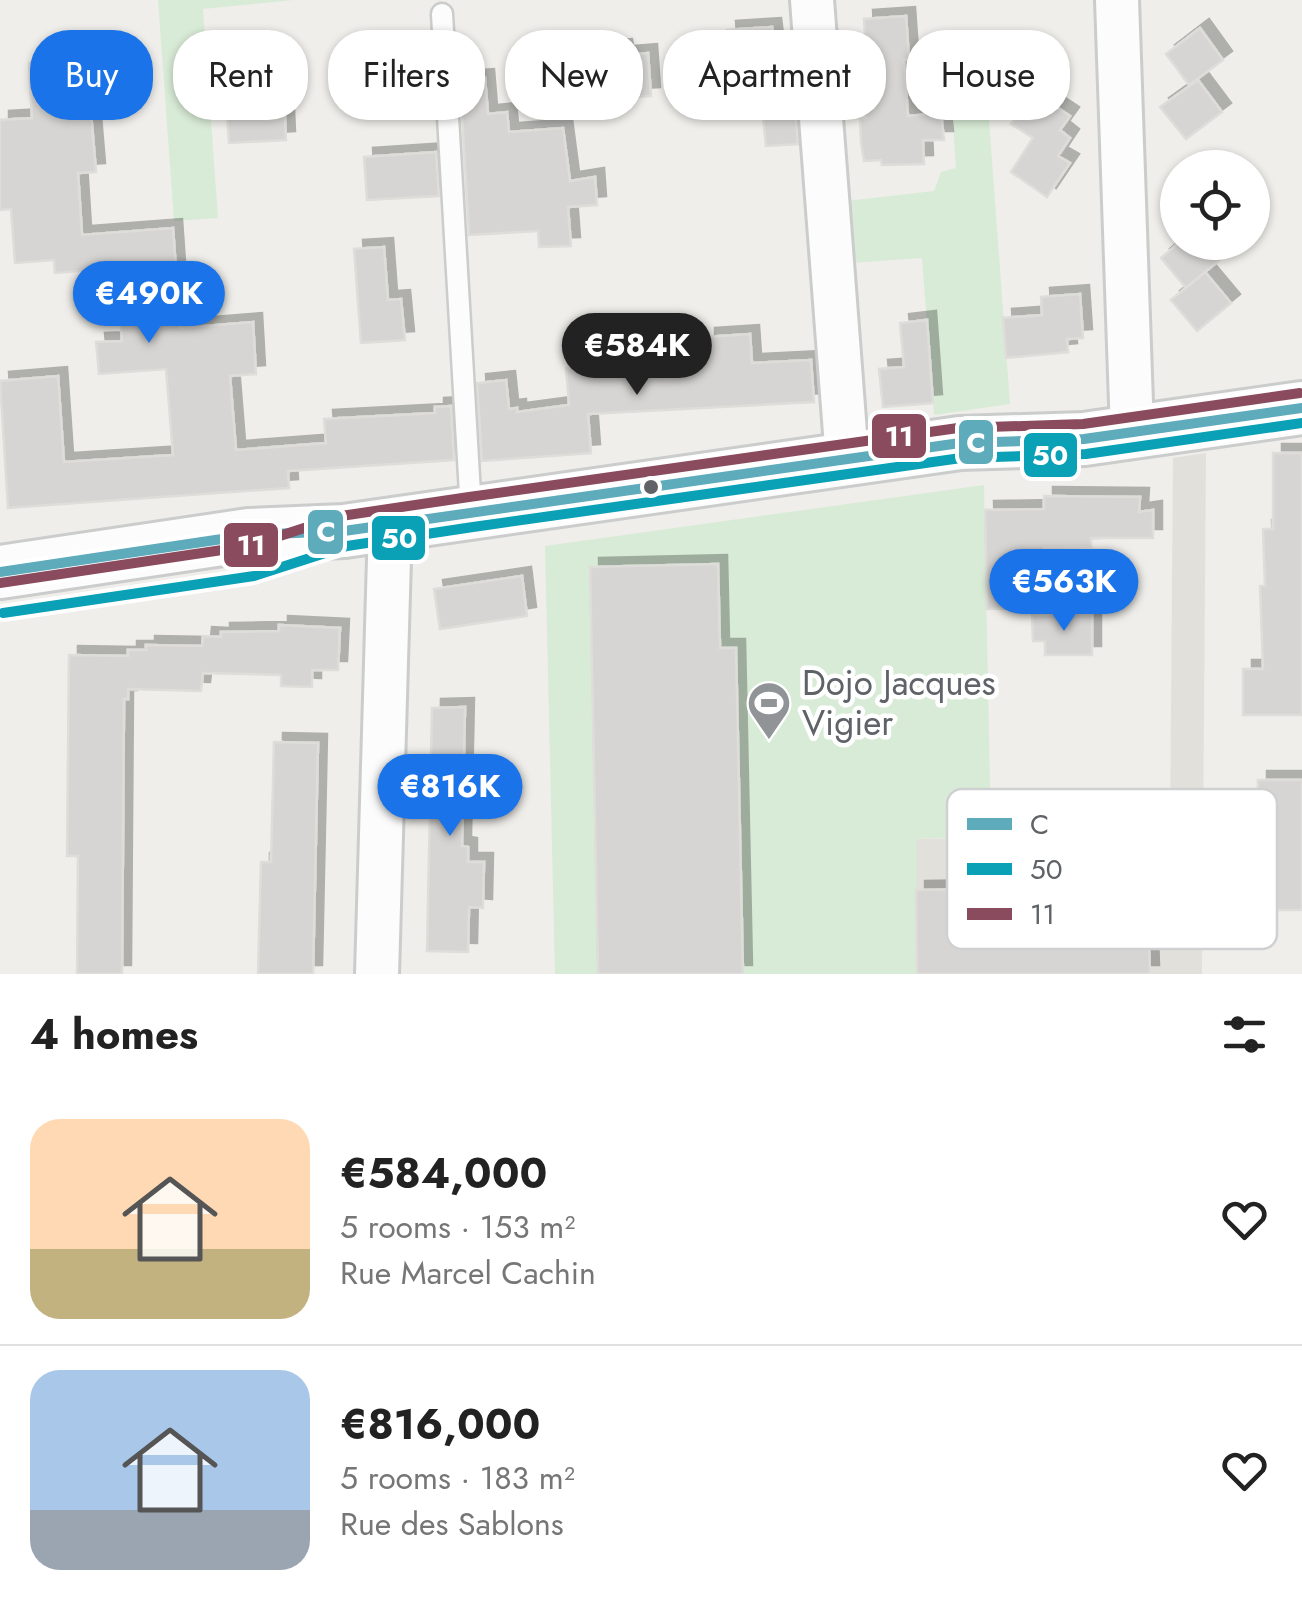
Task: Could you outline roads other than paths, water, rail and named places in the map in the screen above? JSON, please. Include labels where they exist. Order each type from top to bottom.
[{"type":"street","points":[[812,0],[847,459]]},
{"type":"street","points":[[1117,0],[1132,432]]},
{"type":"street","points":[[0,572],[250,535],[367,528],[960,442],[1084,438],[1302,408]]},
{"type":"street","points":[[0,598],[252,561],[367,528]]},
{"type":"street","points":[[367,528],[377,974]]},
{"type":"lane","points":[[442,14],[471,512]]},
{"type":"place","name":"Dojo Jacques Vigier","points":[[769,741]]}]
